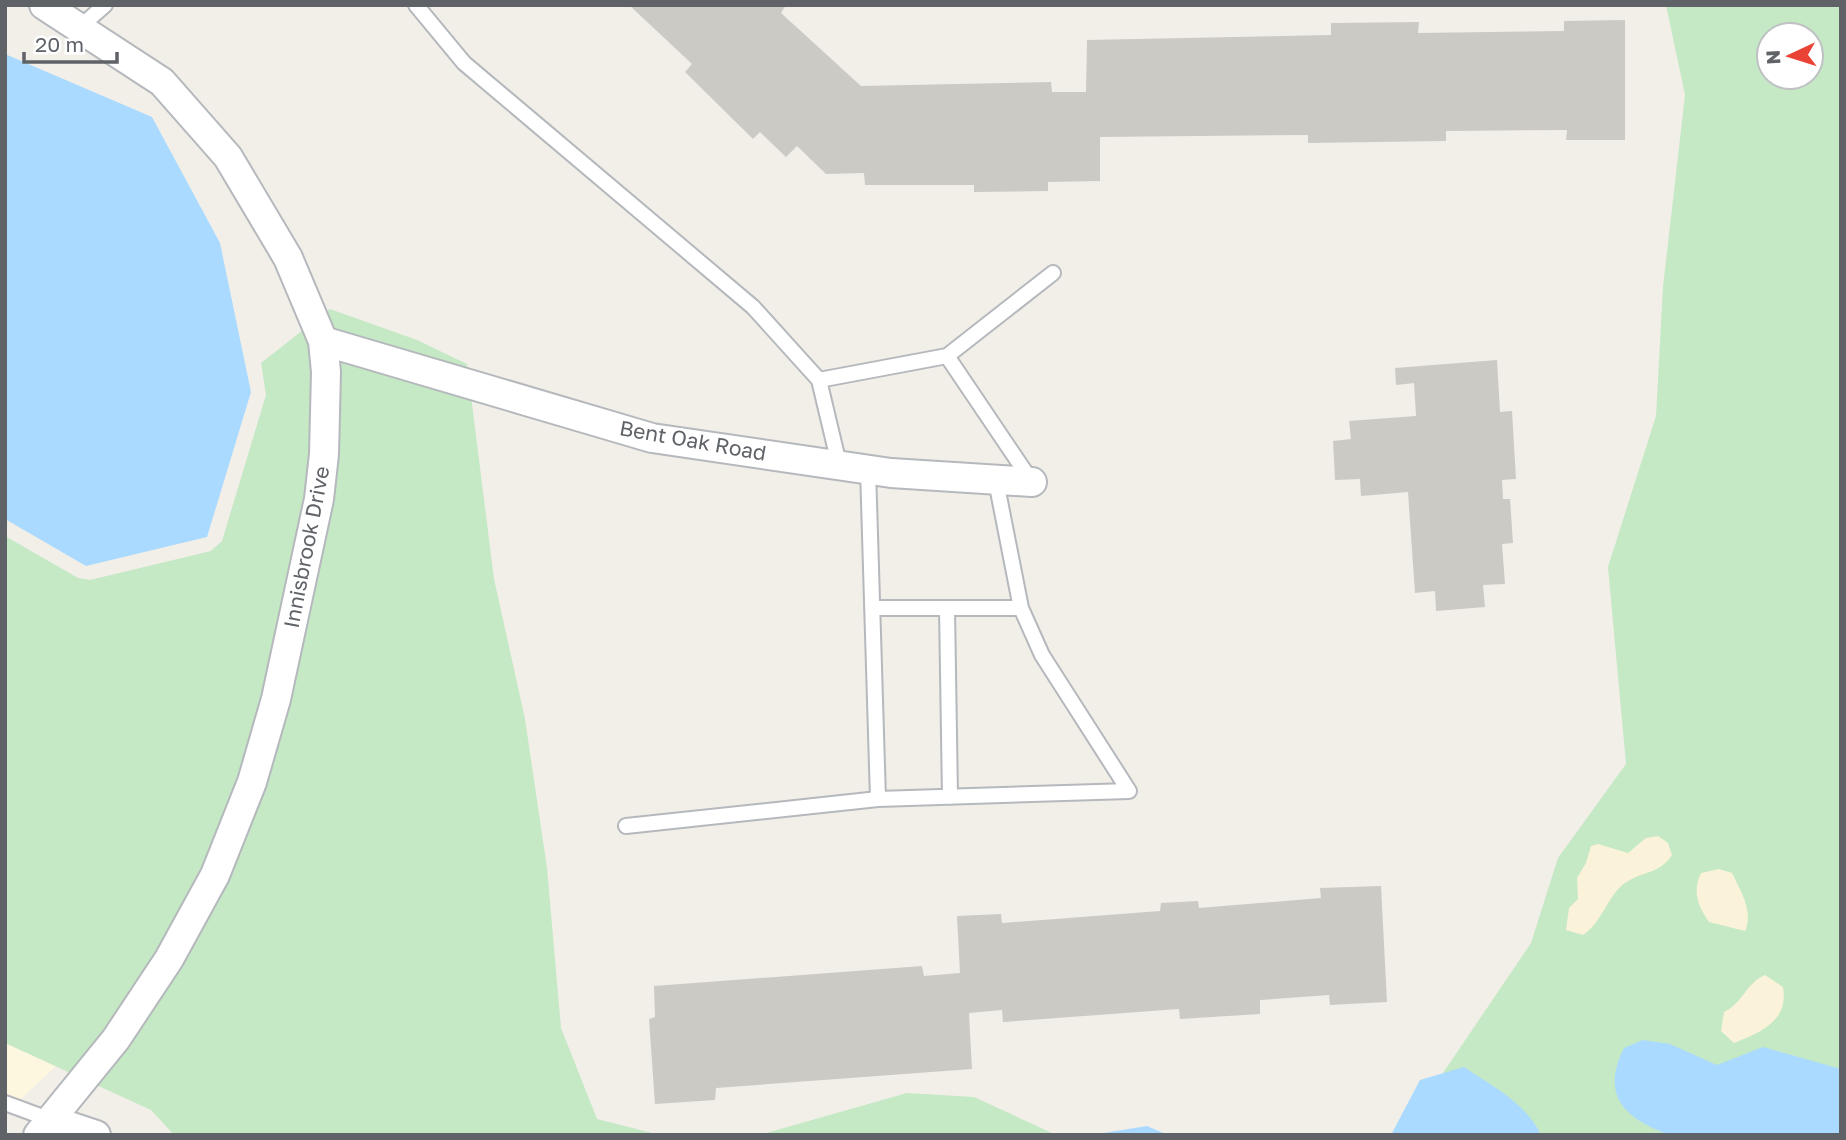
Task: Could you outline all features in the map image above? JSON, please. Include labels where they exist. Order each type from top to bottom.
[{"type":"street","name":"Innisbrook Drive","points":[[44,5],[162,82],[228,157],[288,258],[323,341],[326,372],[324,454],[319,499],[276,699],[252,782],[215,875],[169,959],[116,1039],[45,1127]]},
{"type":"street","name":"Bent Oak Road","points":[[323,341],[652,438],[868,469],[1032,482]]},
{"type":"street","points":[[45,1127],[96,1135]]},
{"type":"lane","points":[[79,28],[105,5]]},
{"type":"lane","points":[[416,5],[464,63],[753,307],[819,380],[839,464]]},
{"type":"lane","points":[[819,380],[947,356],[1053,273]]},
{"type":"lane","points":[[947,356],[1032,482]]},
{"type":"lane","points":[[868,469],[877,799]]},
{"type":"lane","points":[[626,826],[877,799],[1129,791],[1042,655],[1021,608],[996,481]]},
{"type":"lane","points":[[872,608],[1021,608]]},
{"type":"lane","points":[[947,608],[950,797]]},
{"type":"lane","points":[[5,1102],[45,1127]]},
{"type":"shaded area","points":[[5,1043],[56,1066],[5,1114]]},
{"type":"green space","points":[[1666,5],[1841,5],[1841,1135],[1401,1135],[1531,943],[1558,858],[1626,764],[1608,567],[1656,416],[1663,287],[1685,95]]},
{"type":"green space","points":[[330,309],[417,340],[467,364],[494,579],[525,719],[547,868],[561,1028],[597,1119],[660,1135],[174,1135],[151,1110],[5,1043],[5,536],[78,578],[90,580],[211,551],[222,541],[266,395],[261,363]]},
{"type":"green space","points":[[907,1093],[974,1097],[1054,1134],[759,1135]]},
{"type":"sand","points":[[1658,836],[1668,843],[1672,855],[1667,861],[1619,888],[1595,924],[1583,935],[1566,930],[1569,908],[1578,899],[1577,878],[1586,863],[1591,846],[1598,844],[1628,853],[1646,838]]},
{"type":"sand","points":[[1719,869],[1732,873],[1742,894],[1748,916],[1745,931],[1709,922],[1699,904],[1697,886],[1701,873]]},
{"type":"sand","points":[[1765,975],[1783,987],[1782,1008],[1778,1016],[1763,1029],[1734,1043],[1721,1031],[1724,1012],[1736,1004],[1753,983]]},
{"type":"water","points":[[5,54],[152,117],[220,243],[251,392],[207,537],[86,566],[5,519]]},
{"type":"water","points":[[1643,1040],[1670,1044],[1717,1065],[1763,1047],[1841,1069],[1841,1135],[1670,1135],[1654,1129],[1629,1113],[1616,1092],[1617,1065],[1624,1048]]},
{"type":"water","points":[[1464,1067],[1517,1104],[1541,1135],[1391,1135],[1420,1080]]},
{"type":"water","points":[[1147,1126],[1168,1135],[1091,1135]]},
{"type":"building","points":[[629,5],[786,5],[781,13],[861,86],[1051,82],[1052,92],[1086,92],[1087,40],[1331,35],[1331,23],[1419,22],[1418,33],[1564,31],[1564,21],[1625,20],[1625,140],[1566,140],[1567,130],[1446,131],[1446,141],[1308,143],[1308,135],[1100,137],[1100,181],[1048,182],[1048,191],[974,192],[974,185],[865,185],[864,173],[826,174],[797,146],[786,157],[760,132],[753,139],[685,72],[692,64]]},
{"type":"building","points":[[1497,360],[1500,412],[1512,411],[1516,479],[1502,480],[1503,499],[1510,499],[1513,543],[1502,544],[1505,584],[1483,585],[1485,607],[1436,611],[1435,591],[1415,593],[1408,492],[1361,496],[1360,479],[1335,480],[1333,441],[1351,439],[1349,421],[1416,416],[1414,383],[1396,385],[1395,368]]},
{"type":"building","points":[[1381,886],[1387,1002],[1330,1005],[1329,995],[1260,1000],[1260,1014],[1180,1019],[1179,1009],[1003,1022],[1002,1010],[969,1013],[972,1069],[716,1088],[715,1100],[655,1104],[649,1019],[655,1017],[654,986],[922,966],[924,976],[960,973],[957,916],[1001,914],[1002,923],[1160,911],[1161,903],[1198,901],[1199,908],[1321,898],[1320,888]]}]
